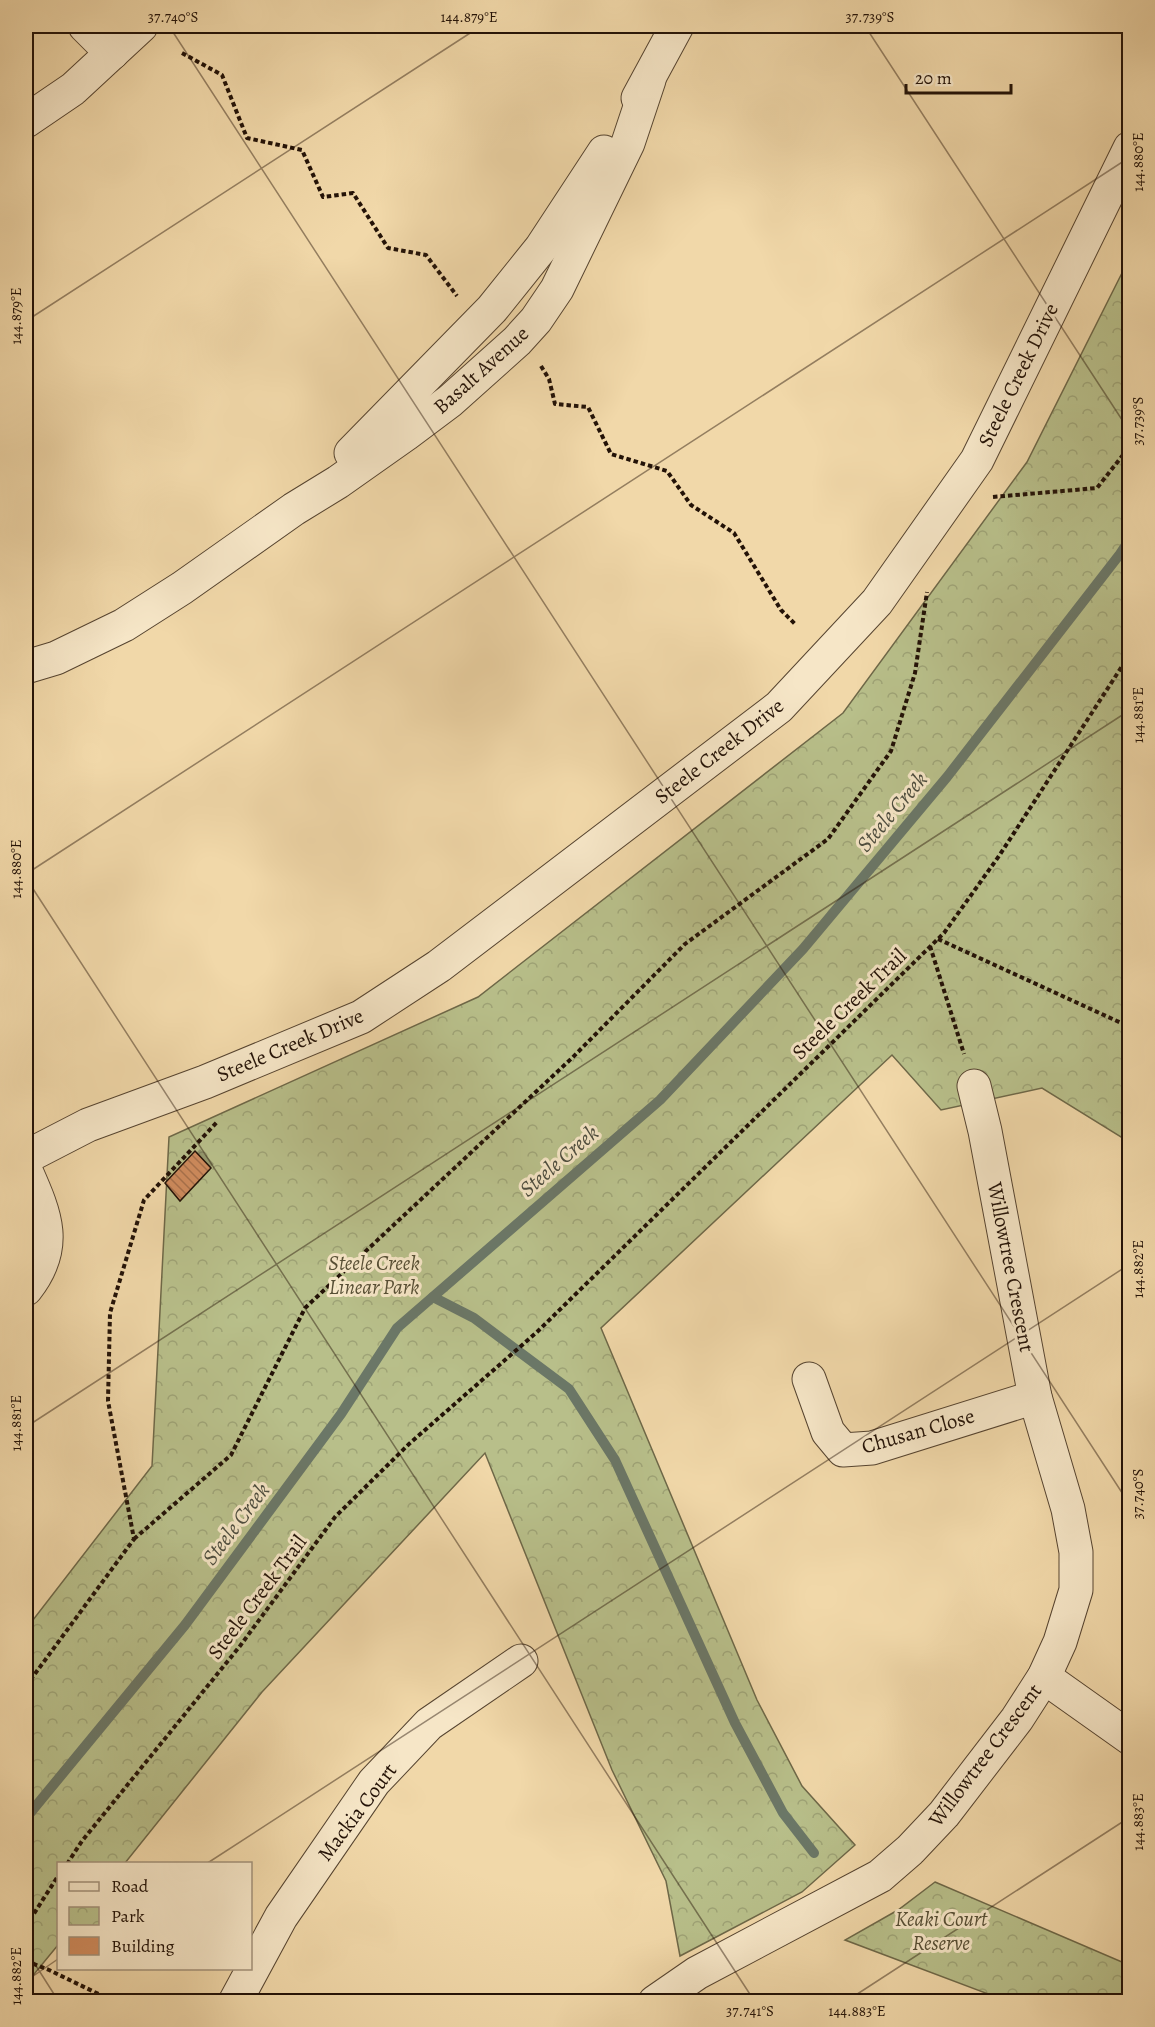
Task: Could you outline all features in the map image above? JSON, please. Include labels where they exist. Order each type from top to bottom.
[{"type":"street","points":[[85,26],[112,53]]},
{"type":"street","points":[[26,121],[73,89],[141,26]]},
{"type":"street","name":"Basalt Avenue","points":[[26,668],[56,658],[124,625],[191,582],[294,509],[384,421],[492,309],[541,248],[649,80],[677,26]]},
{"type":"street","name":"Steele Creek Drive","points":[[26,1157],[88,1125],[205,1082],[361,1017],[440,966],[779,706],[877,602],[977,460],[1130,148]]},
{"type":"street","name":"Willowtree Crescent","points":[[655,2001],[697,1973],[880,1876],[910,1850],[944,1814],[1017,1719],[1044,1677],[1060,1642],[1076,1590],[1076,1552],[1068,1509],[1035,1397],[985,1131],[974,1086]]},
{"type":"street","name":"Steele Creek Drive","points":[[26,1132],[88,1125]]},
{"type":"street","points":[[26,1171],[43,1216],[48,1237],[38,1274],[26,1289]]},
{"type":"street","name":"Chusan Close","points":[[809,1379],[828,1432],[843,1450],[872,1448],[1035,1397]]},
{"type":"street","name":"Mackia Court","points":[[235,2001],[281,1917],[374,1782],[429,1724],[521,1661]]},
{"type":"street","points":[[1044,1677],[1130,1738]]},
{"type":"path","points":[[182,53],[222,75],[247,138],[302,150],[323,197],[353,193],[388,248],[426,255],[459,297]]},
{"type":"path","points":[[541,366],[549,379],[555,404],[588,407],[611,454],[667,471],[691,506],[734,533],[781,610],[796,625]]},
{"type":"path","points":[[958,486],[988,497],[1097,488],[1130,446]]},
{"type":"path","points":[[26,1686],[134,1539],[231,1455],[305,1308],[572,1058],[685,944],[828,839],[891,751],[915,673],[927,595],[918,544]]},
{"type":"path","name":"Steele Creek Trail","points":[[68,1862],[82,1841],[240,1646],[335,1517],[409,1444],[537,1332],[938,939],[999,856],[1130,654]]},
{"type":"path","points":[[938,939],[1130,1027]]},
{"type":"path","points":[[930,946],[974,1086]]},
{"type":"path","points":[[134,1539],[108,1401],[110,1313],[144,1200],[218,1121]]},
{"type":"path","points":[[26,1926],[57,1878]]},
{"type":"path","points":[[26,1961],[115,2001]]},
{"type":"green space","name":"Steele Creek Linear Park","points":[[1129,259],[1129,1142],[1042,1088],[941,1110],[892,1055],[601,1328],[757,1700],[802,1786],[855,1845],[802,1892],[680,1956],[666,1881],[612,1770],[485,1453],[262,1692],[126,1862],[57,1862],[57,1946],[26,1984],[26,1629],[152,1466],[169,1137],[478,997],[843,713],[1027,462]]},
{"type":"green space","name":"Keaki Court Reserve","points":[[935,1882],[1129,1965],[1129,2001],[997,2001],[999,1998],[845,1940],[898,1910]]},
{"type":"building","points":[[195,1151],[211,1168],[180,1201],[165,1183]]},
{"type":"waterway","name":"Steele Creek","points":[[26,1818],[185,1625],[341,1414],[397,1328],[660,1100],[803,949],[947,777],[1130,539]]},
{"type":"waterway","points":[[433,1297],[474,1318],[569,1389],[615,1460],[735,1723],[783,1813],[814,1853]]}]
